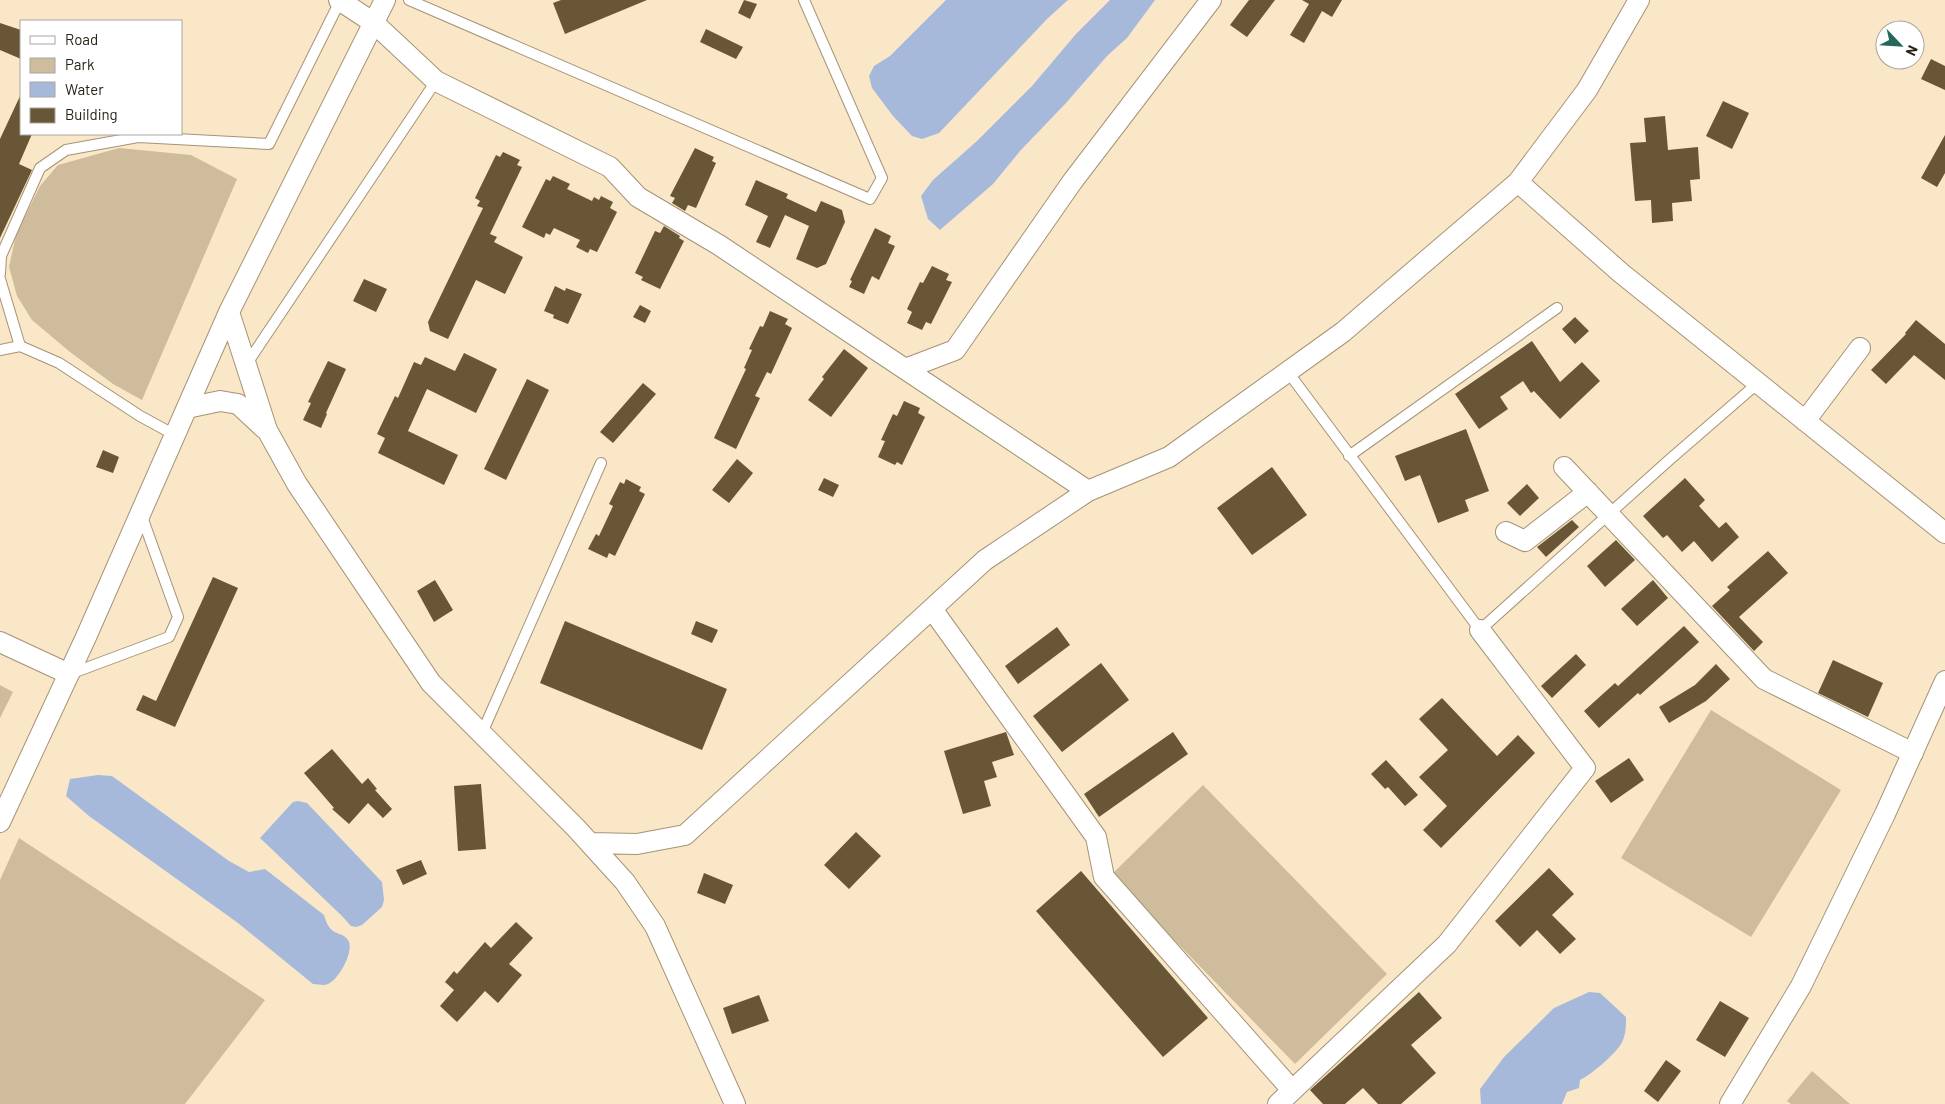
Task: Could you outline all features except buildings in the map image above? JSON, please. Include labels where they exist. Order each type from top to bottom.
[{"type":"street","points":[[340,0],[374,23],[436,81],[610,167],[638,197],[719,245],[1088,491]]},
{"type":"street","points":[[0,822],[69,674],[229,312],[386,0]]},
{"type":"street","points":[[905,368],[955,350],[1072,182],[1211,0]]},
{"type":"street","points":[[590,843],[638,844],[685,835],[985,560],[1088,491],[1169,457],[1343,332],[1518,182],[1587,90],[1639,0]]},
{"type":"street","points":[[1518,182],[1621,273],[1945,533]]},
{"type":"street","points":[[229,312],[267,430],[297,484],[431,683],[590,843],[626,882],[655,926],[735,1104]]},
{"type":"street","points":[[1805,421],[1860,348]]},
{"type":"street","points":[[187,408],[220,401],[238,404],[267,430]]},
{"type":"street","points":[[1564,467],[1764,679],[1913,753]]},
{"type":"street","points":[[1506,532],[1525,541],[1588,492]]},
{"type":"street","points":[[932,609],[1096,837],[1104,877],[1292,1090]]},
{"type":"street","points":[[1278,1104],[1448,944],[1585,768],[1480,630]]},
{"type":"street","points":[[0,642],[69,674]]},
{"type":"street","points":[[1730,1104],[1801,986],[1913,753],[1945,681]]},
{"type":"lane","points":[[0,274],[1,256],[40,168],[66,150],[138,137],[269,144],[340,0]]},
{"type":"lane","points":[[409,0],[870,199],[882,178],[804,0]]},
{"type":"lane","points":[[246,365],[436,81]]},
{"type":"lane","points":[[0,278],[20,346]]},
{"type":"lane","points":[[1349,456],[1556,308]]},
{"type":"lane","points":[[0,350],[20,346],[58,363],[140,416],[175,435]]},
{"type":"lane","points":[[1288,372],[1480,630],[1758,383]]},
{"type":"lane","points":[[482,733],[601,463]]},
{"type":"lane","points":[[69,674],[169,638],[178,617],[141,513]]},
{"type":"green space","points":[[119,148],[191,155],[237,179],[142,400],[113,384],[70,352],[32,320],[17,296],[9,267],[16,235],[40,186],[58,165]]},
{"type":"green space","points":[[0,685],[13,692],[0,718]]},
{"type":"green space","points":[[1711,710],[1841,790],[1751,937],[1621,858]]},
{"type":"green space","points":[[1203,785],[1387,974],[1295,1064],[1111,875]]},
{"type":"green space","points":[[19,838],[265,1000],[185,1104],[0,1104],[0,880]]},
{"type":"green space","points":[[1812,1071],[1850,1104],[1791,1104],[1787,1101]]},
{"type":"water","points":[[946,0],[1068,0],[1048,18],[939,133],[922,139],[912,136],[893,116],[872,88],[869,76],[874,66],[890,56]]},
{"type":"water","points":[[1110,0],[1155,0],[1127,38],[1107,56],[1066,103],[1020,151],[993,184],[940,230],[928,219],[921,196],[933,180],[977,141],[1032,86],[1076,34]]},
{"type":"water","points":[[98,775],[112,776],[229,861],[249,872],[265,869],[324,915],[329,927],[345,937],[350,945],[348,957],[337,977],[326,985],[313,984],[238,923],[89,816],[66,796],[70,779]]},
{"type":"water","points":[[293,802],[307,803],[382,882],[384,900],[382,907],[362,925],[351,926],[260,838]]},
{"type":"water","points":[[1589,992],[1600,993],[1626,1017],[1624,1038],[1613,1053],[1596,1069],[1580,1080],[1579,1088],[1567,1092],[1562,1104],[1481,1104],[1480,1089],[1504,1057],[1554,1008]]}]
